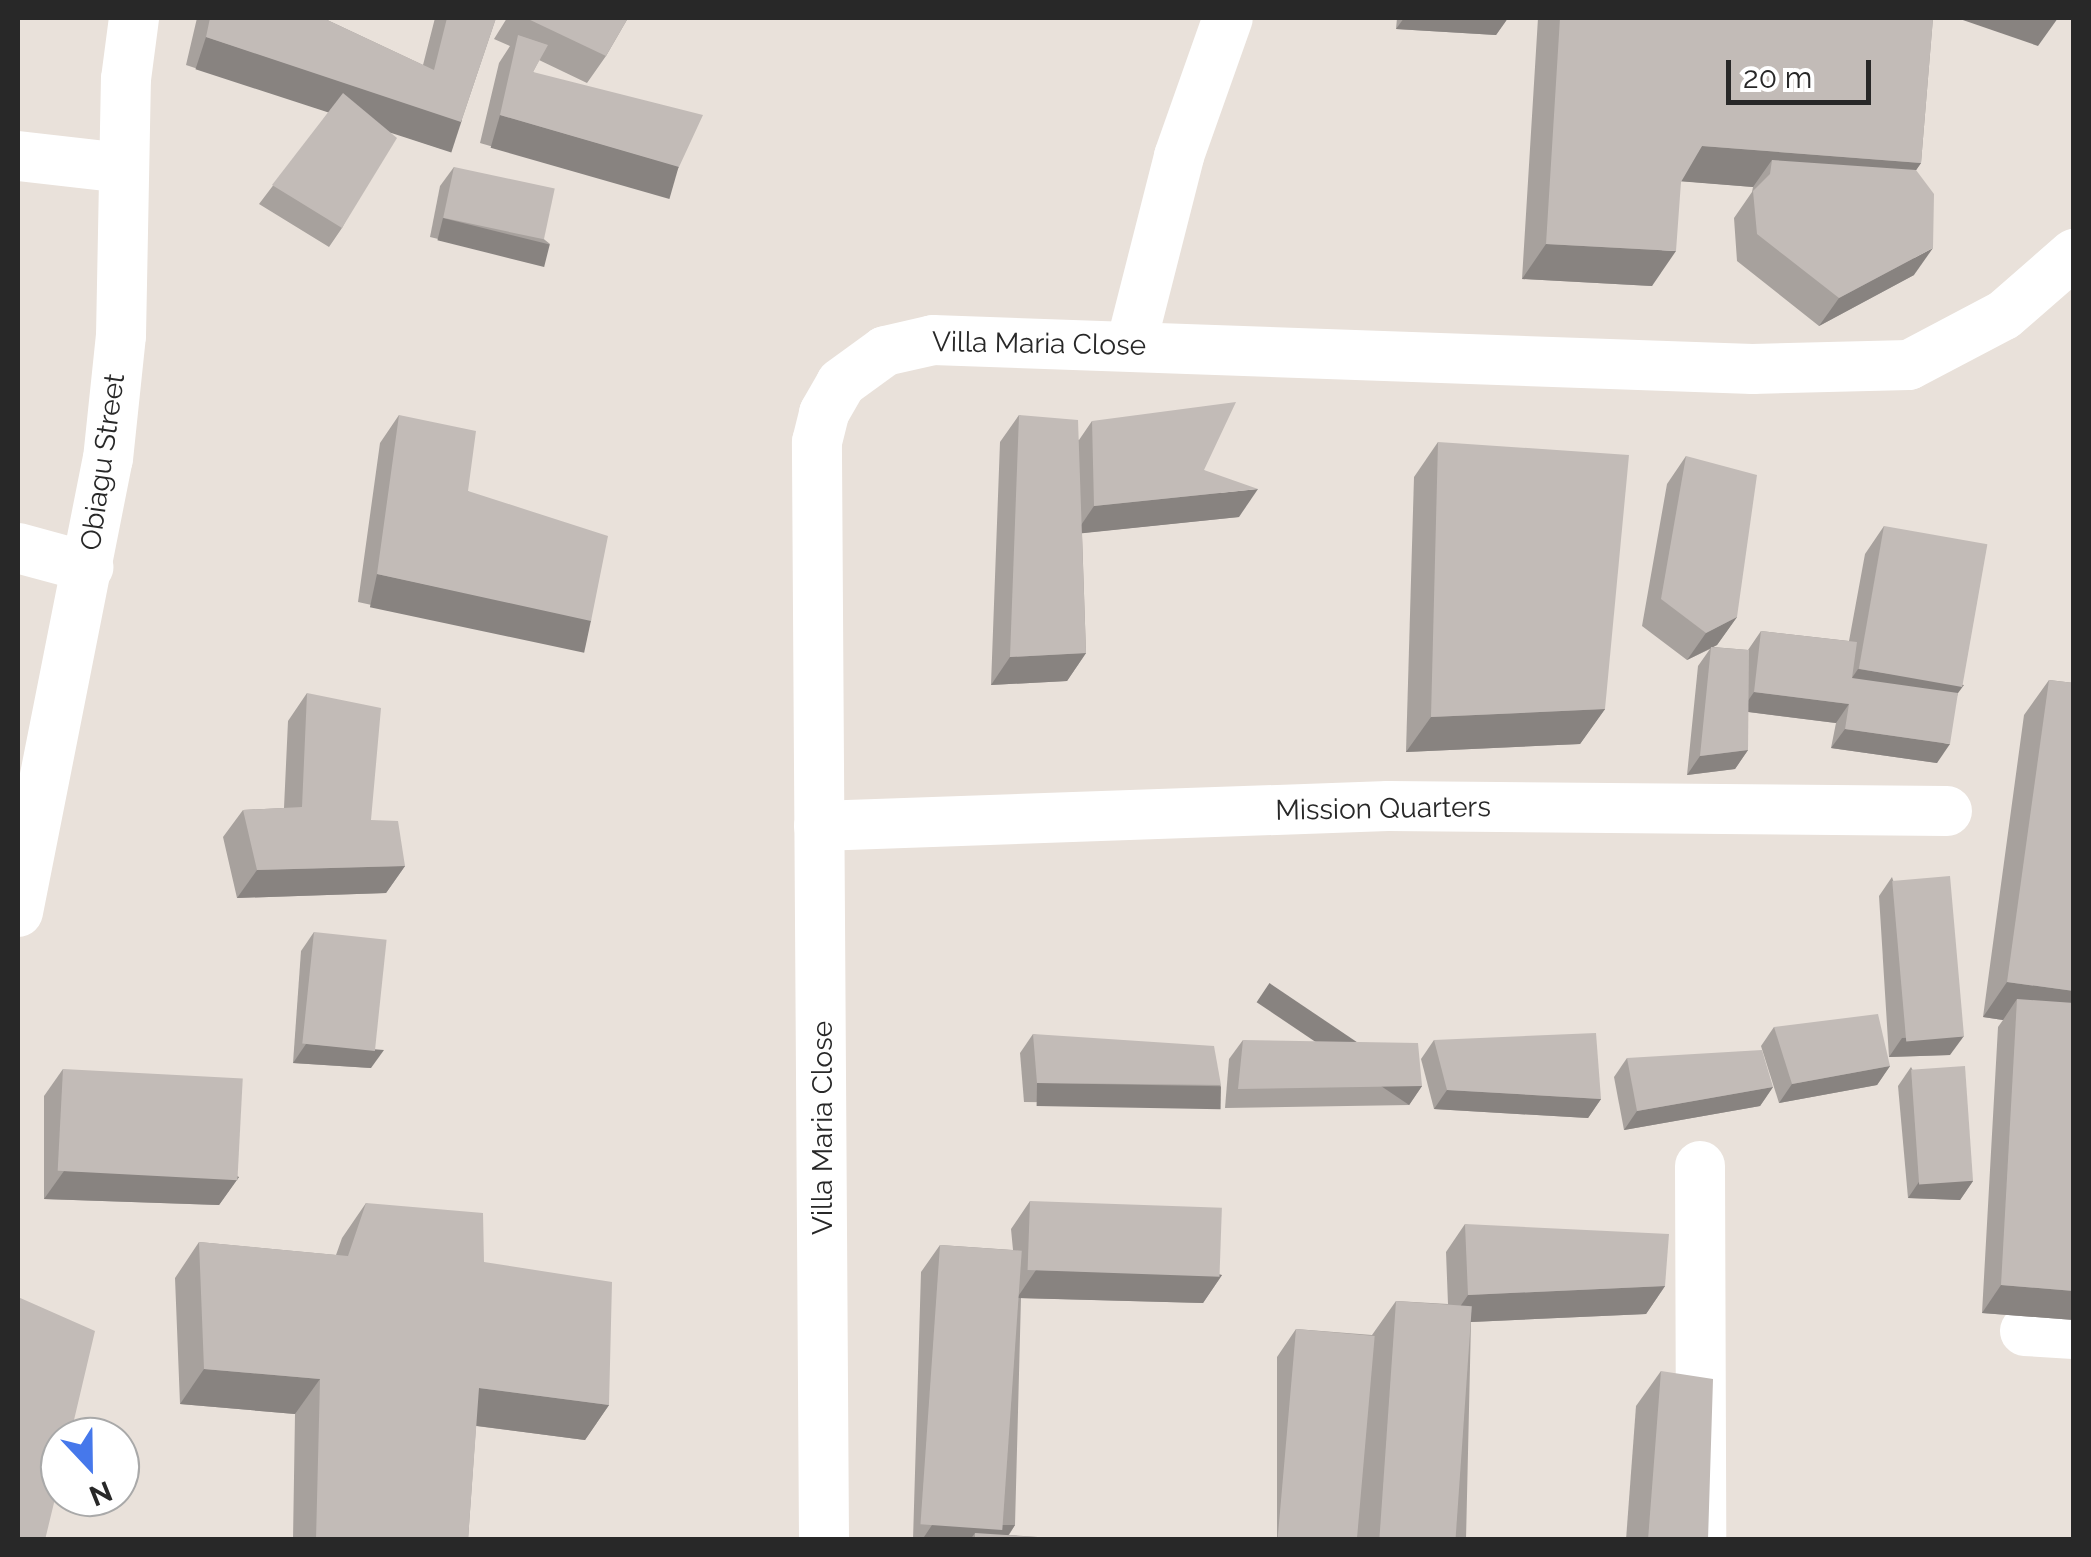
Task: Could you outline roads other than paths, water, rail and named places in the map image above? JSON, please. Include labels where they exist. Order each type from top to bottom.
[{"type":"street","name":"Obiagu Street","points":[[18,904],[88,567],[121,336],[124,168],[134,18]]},
{"type":"street","points":[[1131,345],[1180,156],[1228,18]]},
{"type":"street","points":[[18,156],[124,168]]},
{"type":"street","name":"Villa Maria Close","points":[[824,1540],[817,442],[824,412],[841,383],[885,351],[933,340],[1752,369],[1909,365],[2004,315],[2074,254]]},
{"type":"street","points":[[18,548],[88,567]]},
{"type":"street","name":"Mission Quarters","points":[[819,826],[1388,806],[1946,811]]},
{"type":"street","points":[[1700,1166],[1701,1540]]}]
